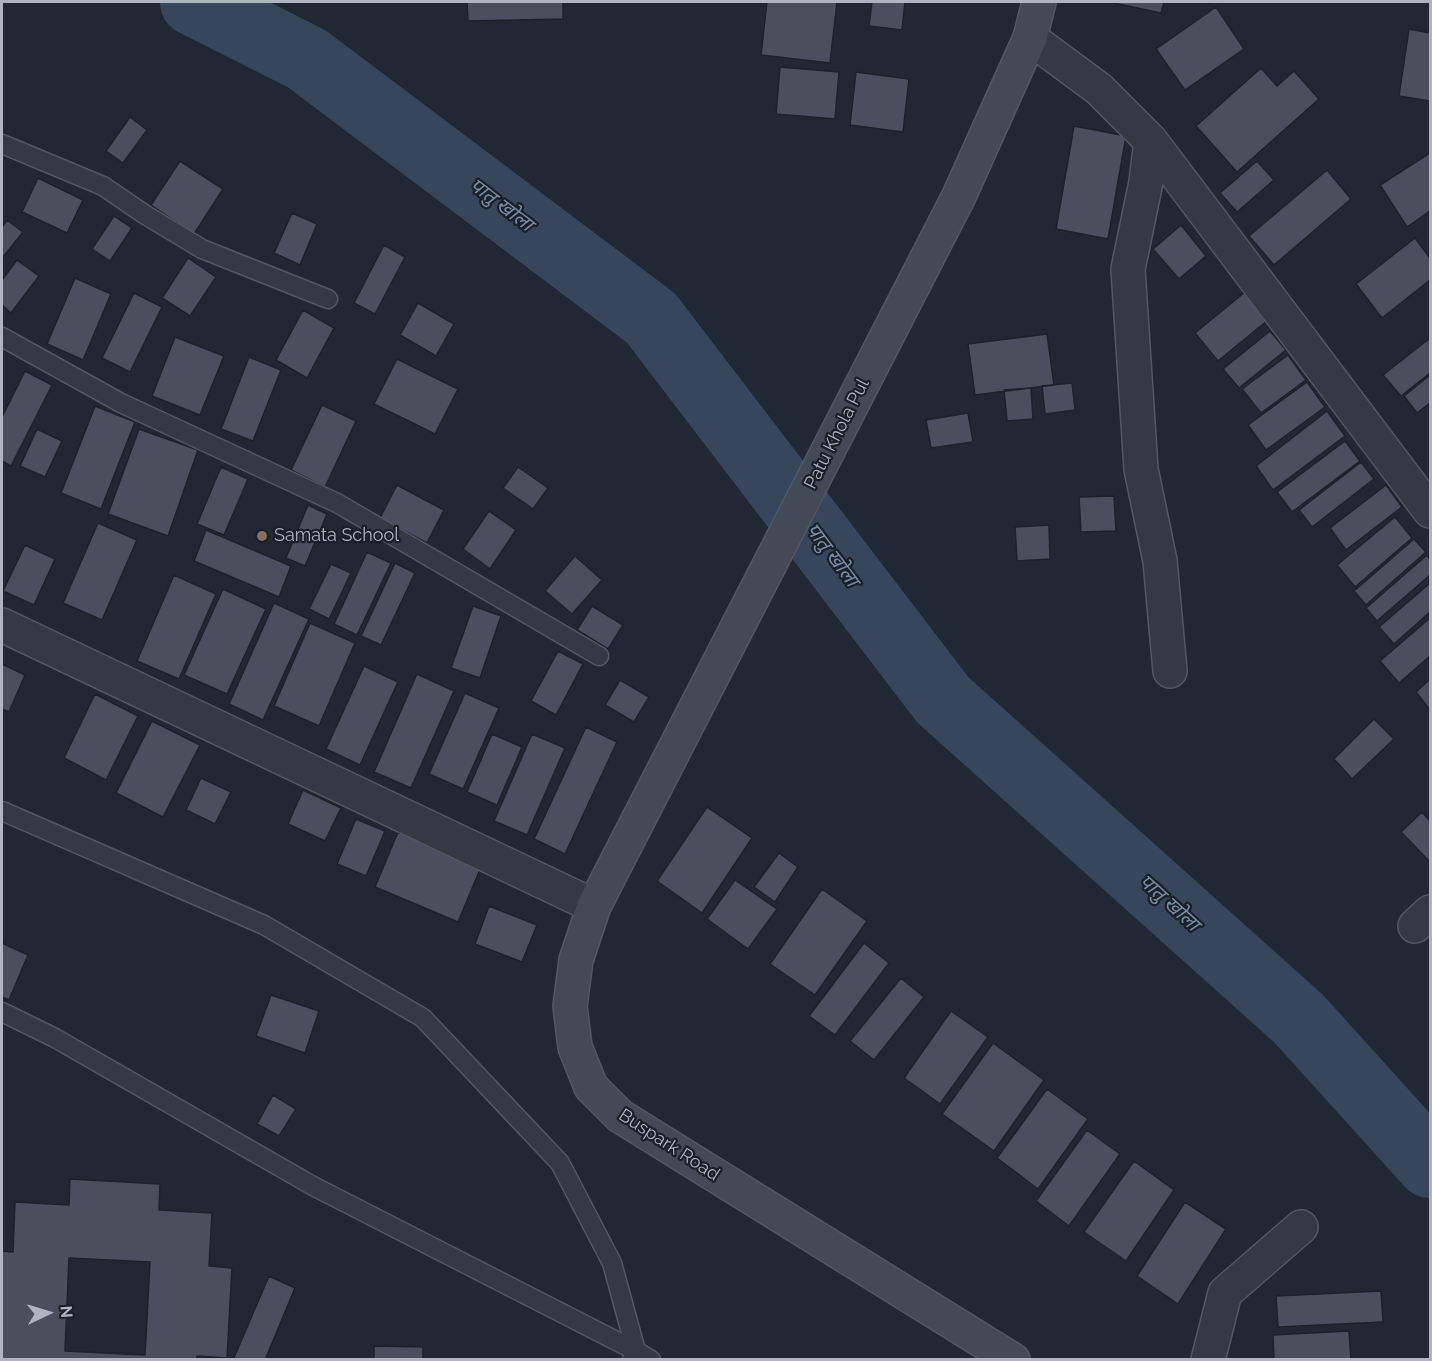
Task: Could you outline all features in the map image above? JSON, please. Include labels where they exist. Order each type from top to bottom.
[{"type":"main road","name":"Patu Khola Pul","points":[[647,800],[959,196],[1030,38],[1039,2]]},
{"type":"main road","name":"Buspark Road","points":[[647,800],[594,906],[576,960],[570,1006],[575,1047],[591,1088],[620,1116],[1013,1359]]},
{"type":"street","points":[[1030,38],[1099,89],[1151,141],[1431,511]]},
{"type":"street","points":[[1151,141],[1146,182],[1128,269],[1141,469],[1160,561],[1170,670]]},
{"type":"street","points":[[2,625],[594,906]]},
{"type":"street","points":[[1208,1359],[1225,1293],[1301,1227]]},
{"type":"lane","points":[[2,144],[103,186],[202,249],[328,299]]},
{"type":"lane","points":[[2,338],[121,403],[337,503],[599,656]]},
{"type":"lane","points":[[2,811],[264,926],[423,1018],[560,1163],[612,1263],[640,1356]]},
{"type":"lane","points":[[2,1012],[55,1038],[314,1186],[640,1356]]},
{"type":"building","points":[[467,2],[563,2],[563,19],[468,21]]},
{"type":"building","points":[[767,2],[837,2],[830,63],[761,55]]},
{"type":"building","points":[[872,2],[905,2],[902,30],[869,26]]},
{"type":"building","points":[[1109,2],[1164,2],[1161,13]]},
{"type":"building","points":[[1216,7],[1244,49],[1185,90],[1156,49]]},
{"type":"building","points":[[1409,29],[1430,33],[1430,101],[1399,96]]},
{"type":"building","points":[[780,67],[839,72],[835,119],[776,114]]},
{"type":"building","points":[[1261,68],[1277,86],[1294,71],[1319,99],[1237,172],[1196,126]]},
{"type":"building","points":[[856,72],[909,79],[903,132],[850,125]]},
{"type":"building","points":[[130,117],[147,130],[123,163],[106,151]]},
{"type":"building","points":[[1074,126],[1126,136],[1108,239],[1056,229]]},
{"type":"building","points":[[1430,153],[1430,211],[1407,227],[1380,185]]},
{"type":"building","points":[[180,161],[223,189],[194,234],[151,205]]},
{"type":"building","points":[[1257,161],[1274,180],[1237,212],[1220,193]]},
{"type":"building","points":[[1327,170],[1351,199],[1274,265],[1249,236]]},
{"type":"building","points":[[38,178],[83,200],[67,233],[22,212]]},
{"type":"building","points":[[292,213],[317,224],[300,265],[274,253]]},
{"type":"building","points":[[114,216],[132,228],[110,261],[92,249]]},
{"type":"building","points":[[7,220],[23,232],[3,257],[2,227]]},
{"type":"building","points":[[1181,225],[1206,256],[1179,279],[1153,249]]},
{"type":"building","points":[[1415,238],[1430,258],[1430,280],[1382,318],[1356,284]]},
{"type":"building","points":[[384,245],[405,257],[375,314],[354,303]]},
{"type":"building","points":[[188,258],[216,277],[190,316],[162,298]]},
{"type":"building","points":[[17,260],[39,276],[11,313],[2,305],[2,280]]},
{"type":"building","points":[[75,278],[111,294],[83,360],[47,344]]},
{"type":"building","points":[[1245,292],[1268,320],[1218,361],[1195,333]]},
{"type":"building","points":[[134,293],[162,307],[130,372],[102,358]]},
{"type":"building","points":[[418,303],[454,324],[436,356],[400,335]]},
{"type":"building","points":[[303,310],[334,328],[307,378],[276,360]]},
{"type":"building","points":[[1270,331],[1286,350],[1239,388],[1223,369]]},
{"type":"building","points":[[1047,334],[1054,385],[975,395],[968,344]]},
{"type":"building","points":[[175,337],[224,356],[200,415],[152,396]]},
{"type":"building","points":[[1430,338],[1430,373],[1401,396],[1383,375]]},
{"type":"building","points":[[1288,355],[1306,380],[1261,413],[1242,389]]},
{"type":"building","points":[[249,357],[281,370],[253,441],[221,429]]},
{"type":"building","points":[[397,359],[458,389],[435,434],[374,404]]},
{"type":"building","points":[[25,371],[52,385],[11,466],[2,461],[2,417]]},
{"type":"building","points":[[1430,375],[1430,403],[1417,413],[1404,396]]},
{"type":"building","points":[[1307,382],[1325,407],[1266,450],[1248,425]]},
{"type":"building","points":[[1072,383],[1075,410],[1045,414],[1042,386]]},
{"type":"building","points":[[1031,388],[1033,419],[1007,421],[1004,390]]},
{"type":"building","points":[[322,405],[356,421],[325,487],[291,470]]},
{"type":"building","points":[[95,406],[135,422],[101,509],[61,493]]},
{"type":"building","points":[[1327,411],[1345,436],[1273,490],[1256,466]]},
{"type":"building","points":[[968,413],[973,442],[931,448],[926,420]]},
{"type":"building","points":[[37,429],[62,441],[45,477],[20,466]]},
{"type":"building","points":[[139,429],[198,450],[168,536],[108,514]]},
{"type":"building","points":[[1345,441],[1360,461],[1292,512],[1277,492]]},
{"type":"building","points":[[1361,462],[1374,479],[1312,527],[1299,510]]},
{"type":"building","points":[[221,467],[248,479],[224,535],[197,524]]},
{"type":"building","points":[[518,467],[548,488],[533,509],[503,488]]},
{"type":"building","points":[[397,485],[444,510],[427,543],[380,518]]},
{"type":"building","points":[[1386,485],[1402,507],[1346,550],[1330,528]]},
{"type":"building","points":[[1114,496],[1116,531],[1081,532],[1079,497]]},
{"type":"building","points":[[308,505],[327,514],[305,566],[286,558]]},
{"type":"building","points":[[489,511],[516,530],[490,569],[463,549]]},
{"type":"building","points":[[1395,517],[1412,538],[1355,587],[1337,565]]},
{"type":"building","points":[[98,523],[137,540],[102,620],[63,603]]},
{"type":"building","points":[[1049,525],[1050,559],[1017,561],[1015,527]]},
{"type":"building","points":[[206,530],[291,566],[279,597],[194,561]]},
{"type":"building","points":[[1414,539],[1426,552],[1366,605],[1354,591]]},
{"type":"building","points":[[25,545],[55,559],[34,605],[3,591]]},
{"type":"building","points":[[367,552],[391,563],[357,635],[334,624]]},
{"type":"building","points":[[1427,555],[1430,559],[1430,575],[1377,621],[1366,608]]},
{"type":"building","points":[[575,556],[602,580],[572,614],[545,591]]},
{"type":"building","points":[[395,563],[415,573],[381,645],[361,636]]},
{"type":"building","points":[[331,564],[351,573],[329,619],[309,609]]},
{"type":"building","points":[[174,575],[216,594],[179,679],[137,661]]},
{"type":"building","points":[[1430,583],[1430,612],[1394,644],[1379,627]]},
{"type":"building","points":[[223,589],[266,609],[227,694],[184,675]]},
{"type":"building","points":[[274,603],[309,619],[263,720],[229,704]]},
{"type":"building","points":[[473,606],[501,616],[480,678],[451,668]]},
{"type":"building","points":[[592,606],[623,625],[608,649],[577,630]]},
{"type":"building","points":[[1430,618],[1430,656],[1399,683],[1380,661]]},
{"type":"building","points":[[310,623],[355,643],[319,726],[274,706]]},
{"type":"building","points":[[558,651],[583,664],[556,715],[531,701]]},
{"type":"building","points":[[2,664],[25,675],[9,712],[2,709]]},
{"type":"building","points":[[364,666],[398,682],[360,765],[326,749]]},
{"type":"building","points":[[417,674],[454,691],[411,788],[374,772]]},
{"type":"building","points":[[1430,679],[1430,710],[1416,692]]},
{"type":"building","points":[[620,680],[649,697],[634,722],[605,705]]},
{"type":"building","points":[[465,693],[499,708],[463,789],[429,774]]},
{"type":"building","points":[[95,694],[138,716],[106,780],[64,758]]},
{"type":"building","points":[[1374,719],[1394,739],[1352,779],[1334,759]]},
{"type":"building","points":[[152,721],[200,745],[163,817],[116,793]]},
{"type":"building","points":[[586,727],[617,742],[565,854],[534,839]]},
{"type":"building","points":[[492,734],[522,747],[497,805],[467,792]]},
{"type":"building","points":[[532,734],[565,748],[527,835],[494,821]]},
{"type":"building","points":[[201,778],[231,792],[215,824],[186,810]]},
{"type":"building","points":[[303,790],[341,808],[325,841],[288,824]]},
{"type":"building","points":[[707,807],[752,838],[702,913],[657,881]]},
{"type":"building","points":[[1422,812],[1430,821],[1430,862],[1401,832]]},
{"type":"building","points":[[356,819],[385,831],[366,876],[337,864]]},
{"type":"building","points":[[398,832],[481,867],[458,922],[375,887]]},
{"type":"building","points":[[779,853],[798,867],[775,902],[754,887]]},
{"type":"building","points":[[735,880],[777,909],[748,949],[707,919]]},
{"type":"building","points":[[822,889],[867,921],[815,995],[770,964]]},
{"type":"building","points":[[489,906],[537,925],[522,962],[475,944]]},
{"type":"building","points":[[2,943],[28,955],[9,1000],[2,997]]},
{"type":"building","points":[[864,943],[889,963],[835,1035],[809,1016]]},
{"type":"building","points":[[901,978],[924,997],[874,1060],[850,1041]]},
{"type":"building","points":[[271,995],[319,1011],[305,1053],[256,1036]]},
{"type":"building","points":[[951,1011],[988,1037],[940,1104],[904,1078]]},
{"type":"building","points":[[993,1043],[1044,1080],[994,1151],[942,1114]]},
{"type":"building","points":[[1047,1089],[1088,1119],[1038,1189],[997,1158]]},
{"type":"building","points":[[273,1095],[296,1109],[279,1136],[257,1124]]},
{"type":"building","points":[[1087,1130],[1120,1154],[1069,1226],[1036,1201]]},
{"type":"building","points":[[1134,1161],[1174,1190],[1126,1261],[1084,1232]]},
{"type":"building","points":[[70,1179],[160,1184],[159,1210],[212,1213],[209,1266],[232,1268],[227,1358],[197,1356],[197,1360],[2,1360],[2,1251],[13,1252],[15,1202],[69,1205]],"holes":[[[69,1258],[150,1262],[145,1355],[65,1351]]]},
{"type":"building","points":[[1185,1202],[1226,1229],[1178,1304],[1137,1276]]},
{"type":"building","points":[[269,1276],[295,1288],[265,1360],[233,1360]]},
{"type":"building","points":[[1381,1291],[1383,1322],[1278,1327],[1276,1296]]},
{"type":"building","points":[[1349,1331],[1351,1360],[1274,1360],[1273,1335]]},
{"type":"building","points":[[374,1346],[423,1347],[423,1360],[374,1360]]},
{"type":"waterway","name":"पातु खोला","points":[[194,2],[307,59],[651,318],[943,700],[1299,1019],[1430,1164]]},
{"type":"place","name":"Samata School","points":[[262,536]]}]
